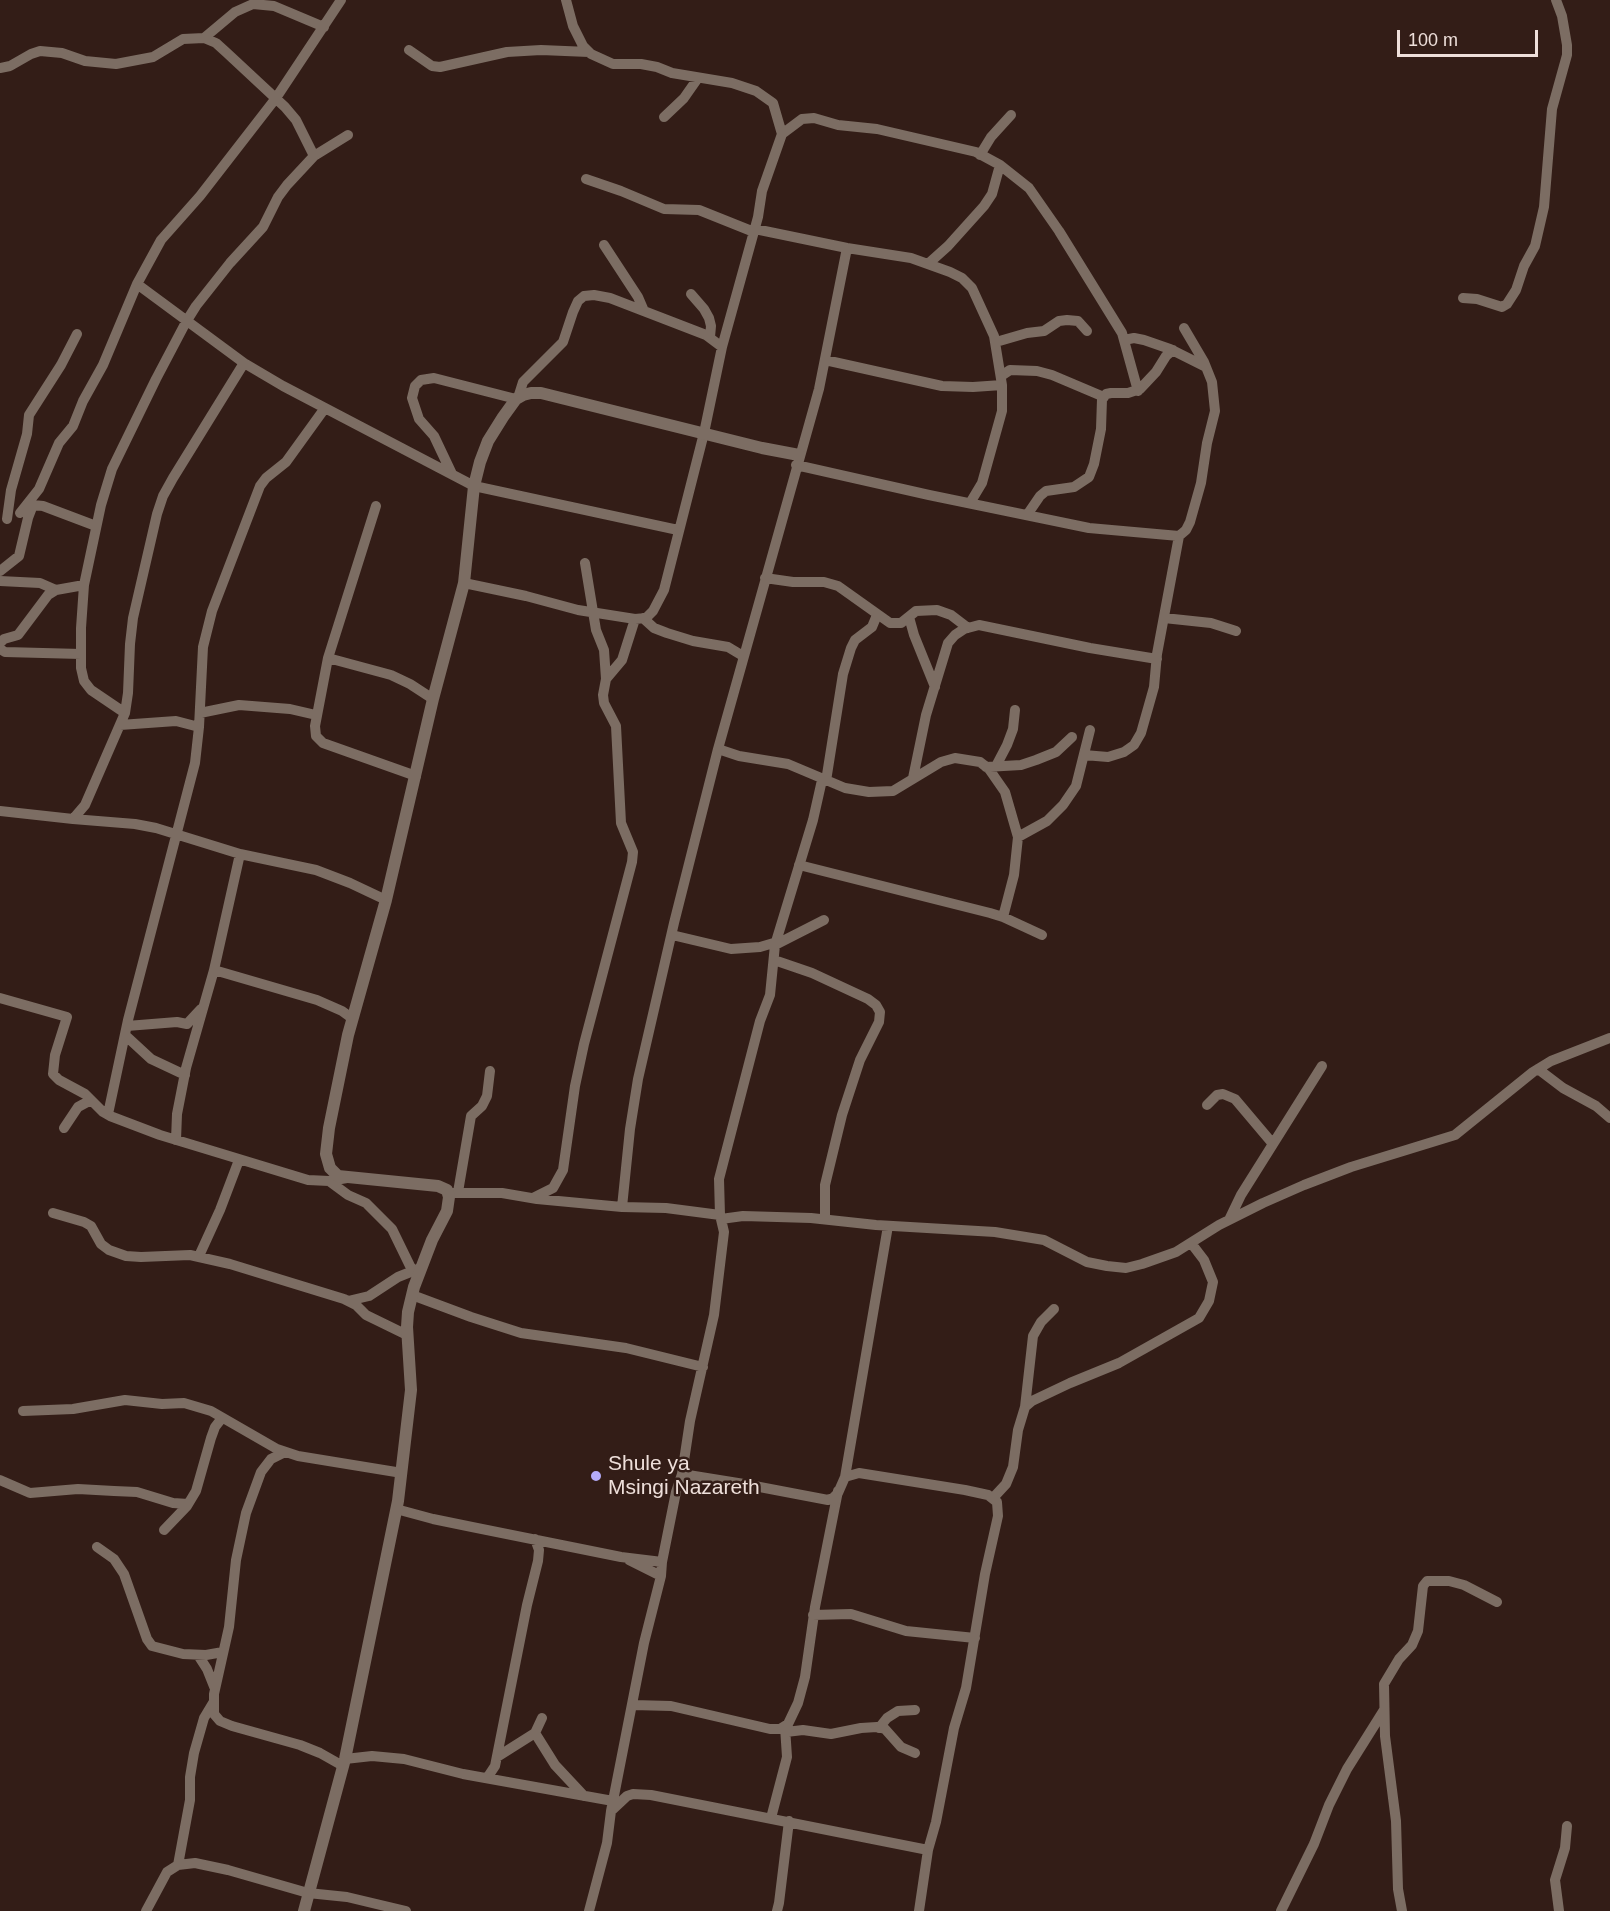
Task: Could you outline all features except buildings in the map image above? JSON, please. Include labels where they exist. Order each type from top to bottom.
[{"type":"street","points":[[20,513],[39,489],[59,443],[73,426],[83,401],[103,365],[137,284],[161,240],[200,196],[276,98],[341,0]]},
{"type":"street","points":[[566,0],[573,26],[583,46],[589,52],[613,64],[657,67],[672,73],[732,83],[756,91],[772,103],[782,134]]},
{"type":"street","points":[[1463,298],[1477,299],[1502,307],[1507,304],[1516,290],[1524,266],[1535,246],[1544,207],[1552,109],[1567,55],[1562,16],[1556,0]]},
{"type":"street","points":[[204,38],[243,6],[253,4],[274,6],[324,27]]},
{"type":"street","points":[[0,68],[10,66],[40,51],[62,53],[86,61],[116,64],[153,57],[183,39],[204,38],[216,43],[276,98],[296,120],[314,156]]},
{"type":"street","points":[[409,50],[432,66],[440,67],[507,52],[541,50],[589,52]]},
{"type":"street","points":[[664,117],[684,98],[698,78]]},
{"type":"street","points":[[980,155],[991,137],[1011,115]]},
{"type":"street","points":[[464,584],[593,613],[639,619],[646,618],[653,611],[664,590],[762,191],[782,134],[802,119],[814,118],[838,125],[877,129],[980,155],[1000,165],[1029,188],[1101,298],[1124,340],[1138,391]]},
{"type":"street","points":[[125,713],[92,690],[84,681],[81,654],[84,585],[96,526],[112,469],[186,322],[230,263],[263,227],[278,197],[287,185],[314,156],[348,135]]},
{"type":"street","points":[[929,263],[948,246],[984,206],[992,194],[1000,165]]},
{"type":"street","points":[[586,179],[664,209],[699,210],[754,231],[885,253],[929,263],[962,278],[972,288],[991,327],[996,342],[1001,381],[1002,411],[982,483],[970,503]]},
{"type":"street","points":[[604,245],[638,297],[644,311]]},
{"type":"street","points":[[622,1207],[638,1079],[718,749],[825,360],[847,248]]},
{"type":"street","points":[[137,284],[244,363],[474,486],[678,530]]},
{"type":"street","points":[[691,294],[709,318],[710,337]]},
{"type":"street","points":[[722,347],[710,337],[610,298],[584,296],[578,301],[563,342],[523,382],[517,398],[488,441],[474,486],[464,584],[433,699],[386,900],[353,1019],[329,1128],[326,1154],[330,1168],[338,1176],[438,1186],[453,1193],[502,1193],[622,1207],[666,1208],[721,1217],[825,1219],[888,1226],[995,1232],[1044,1240],[1087,1262],[1126,1268],[1159,1260],[1263,1203],[1332,1174],[1455,1136],[1538,1069],[1551,1061],[1610,1038]]},
{"type":"street","points":[[996,342],[1027,333],[1044,331],[1059,321],[1078,321],[1087,330]]},
{"type":"street","points":[[1084,755],[1115,756],[1134,745],[1141,733],[1150,705],[1156,659],[1179,536],[1190,522],[1199,491],[1215,411],[1212,382],[1185,328]]},
{"type":"street","points":[[3,522],[27,434],[29,415],[61,365],[77,334]]},
{"type":"street","points":[[1124,340],[1144,340],[1173,350],[1206,367]]},
{"type":"street","points":[[1027,515],[1046,491],[1074,487],[1089,477],[1101,429],[1102,399],[1111,393],[1138,391],[1173,350]]},
{"type":"street","points":[[825,360],[942,386],[981,387],[1001,381],[1010,370],[1037,371],[1104,397]]},
{"type":"street","points":[[73,819],[85,805],[125,713],[133,618],[164,496],[244,363]]},
{"type":"street","points":[[452,474],[434,436],[419,419],[412,398],[415,386],[421,380],[434,378],[517,398],[531,393],[541,393],[762,448],[929,495],[1089,528],[1179,536]]},
{"type":"street","points":[[108,1114],[126,1031],[195,762],[201,669],[207,628],[254,499],[266,478],[286,462],[325,408]]},
{"type":"street","points":[[3,522],[38,504],[96,526]]},
{"type":"street","points":[[376,506],[328,658],[316,715],[316,736],[323,743],[416,776]]},
{"type":"street","points":[[0,570],[19,556],[32,508]]},
{"type":"street","points":[[533,1198],[553,1188],[563,1170],[575,1086],[584,1044],[632,862],[631,844],[621,823],[619,741],[616,726],[604,703],[606,679],[604,650],[596,630],[585,563]]},
{"type":"street","points":[[765,578],[793,582],[824,582],[838,586],[884,621],[897,624],[916,611],[937,610],[951,615],[968,628]]},
{"type":"street","points":[[0,581],[40,583],[56,590]]},
{"type":"street","points":[[0,643],[4,639],[18,635],[48,595],[56,590],[84,585]]},
{"type":"street","points":[[589,1911],[607,1844],[612,1806],[644,1643],[661,1576],[676,1492],[682,1474],[690,1421],[703,1367],[719,1278],[724,1232],[719,1179],[760,1021],[770,995],[776,944],[824,780],[843,674],[855,640],[872,627],[877,615]]},
{"type":"street","points":[[909,617],[935,687]]},
{"type":"street","points":[[1164,618],[1211,623],[1236,631]]},
{"type":"street","points":[[639,619],[667,633],[693,641],[728,647],[743,656]]},
{"type":"street","points":[[606,679],[622,660],[639,619]]},
{"type":"street","points":[[913,777],[926,716],[948,644],[955,634],[979,625],[1156,659]]},
{"type":"street","points":[[0,649],[5,652],[81,654]]},
{"type":"street","points":[[328,658],[391,675],[433,699]]},
{"type":"street","points":[[200,712],[239,705],[290,709],[316,715]]},
{"type":"street","points":[[991,766],[1007,745],[1013,729],[1015,710]]},
{"type":"street","points":[[120,724],[176,721],[199,727]]},
{"type":"street","points":[[1018,837],[1047,821],[1064,805],[1076,786],[1090,730]]},
{"type":"street","points":[[718,749],[739,756],[788,764],[824,780],[856,790],[882,792],[893,791],[941,762],[956,758],[969,759],[991,766],[1021,765],[1056,752],[1072,737]]},
{"type":"street","points":[[991,766],[1005,792],[1018,837],[1014,875],[1003,917]]},
{"type":"street","points":[[0,811],[135,824],[240,854],[316,870],[386,900]]},
{"type":"street","points":[[176,1140],[177,1114],[185,1075],[214,970],[240,854]]},
{"type":"street","points":[[799,865],[1003,917],[1042,935]]},
{"type":"street","points":[[672,935],[731,949],[760,947],[776,944],[824,920]]},
{"type":"street","points":[[774,960],[812,973],[868,999],[876,1005],[880,1012],[879,1022],[860,1060],[842,1115],[825,1185],[825,1219]]},
{"type":"street","points":[[214,970],[317,999],[353,1019]]},
{"type":"street","points":[[0,998],[66,1017],[53,1074],[85,1095],[108,1114],[176,1140],[308,1180],[329,1181],[347,1178]]},
{"type":"street","points":[[126,1031],[177,1022],[187,1024],[203,1006]]},
{"type":"street","points":[[126,1031],[151,1059],[185,1075]]},
{"type":"street","points":[[1229,1220],[1235,1205],[1322,1066]]},
{"type":"street","points":[[1538,1069],[1563,1088],[1596,1106],[1610,1118]]},
{"type":"street","points":[[304,1911],[344,1763],[396,1509],[411,1390],[407,1335],[408,1312],[417,1269],[447,1211],[471,1116],[482,1106],[488,1096],[490,1071]]},
{"type":"street","points":[[1207,1105],[1217,1095],[1222,1094],[1235,1099],[1273,1144]]},
{"type":"street","points":[[64,1128],[78,1107],[91,1100]]},
{"type":"street","points":[[199,1256],[239,1160]]},
{"type":"street","points":[[329,1181],[348,1195],[366,1203],[392,1229],[417,1269]]},
{"type":"street","points":[[53,1213],[91,1226],[101,1244],[109,1250],[126,1256],[199,1256],[230,1264],[348,1301],[366,1315],[407,1335]]},
{"type":"street","points":[[682,1474],[821,1500],[833,1498],[845,1478],[888,1226]]},
{"type":"street","points":[[1025,1407],[1032,1401],[1070,1383],[1119,1363],[1199,1318],[1209,1301],[1213,1282],[1204,1260],[1191,1243]]},
{"type":"street","points":[[348,1301],[369,1296],[386,1284],[417,1269]]},
{"type":"street","points":[[412,1295],[521,1333],[626,1348],[703,1367]]},
{"type":"street","points":[[993,1498],[1006,1484],[1013,1467],[1018,1430],[1025,1407],[1033,1336],[1041,1322],[1054,1309]]},
{"type":"street","points":[[23,1411],[73,1409],[125,1400],[162,1404],[184,1403],[210,1412],[285,1452],[329,1463],[402,1473]]},
{"type":"street","points":[[164,1530],[188,1504],[196,1491],[211,1438],[222,1418]]},
{"type":"street","points":[[285,1452],[271,1459],[261,1472],[246,1513],[236,1560],[232,1606],[215,1689],[214,1714],[220,1721],[300,1745],[344,1763],[372,1756],[404,1759],[487,1779],[584,1796],[612,1806]]},
{"type":"street","points":[[845,1478],[859,1473],[898,1478],[988,1495],[997,1502],[998,1516],[985,1574],[966,1688],[954,1728],[936,1822],[928,1850],[919,1911]]},
{"type":"street","points":[[0,1480],[30,1493],[62,1490],[137,1492],[173,1503],[188,1504]]},
{"type":"street","points":[[771,1818],[787,1757],[785,1729],[798,1703],[805,1677],[813,1615],[838,1491]]},
{"type":"street","points":[[396,1509],[433,1519],[551,1541],[621,1557],[662,1562]]},
{"type":"street","points":[[487,1779],[495,1766],[538,1557],[538,1544],[535,1539]]},
{"type":"street","points":[[538,1557],[551,1541]]},
{"type":"street","points":[[97,1547],[114,1559],[124,1574],[147,1639],[152,1646],[183,1654],[223,1652]]},
{"type":"street","points":[[621,1557],[661,1576]]},
{"type":"street","points":[[1402,1911],[1398,1889],[1396,1821],[1388,1768],[1384,1684],[1415,1638],[1424,1586],[1427,1581],[1449,1581],[1464,1585],[1497,1602]]},
{"type":"street","points":[[813,1615],[851,1614],[906,1631],[975,1638]]},
{"type":"street","points":[[198,1655],[207,1668],[215,1689]]},
{"type":"street","points":[[178,1865],[190,1800],[190,1777],[194,1753],[204,1718],[214,1702]]},
{"type":"street","points":[[633,1705],[671,1706],[770,1729],[831,1734],[861,1728],[879,1728],[885,1730],[901,1747],[915,1753]]},
{"type":"street","points":[[879,1728],[887,1718],[898,1711],[915,1710]]},
{"type":"street","points":[[1281,1911],[1347,1769],[1384,1710]]},
{"type":"street","points":[[497,1757],[535,1734],[542,1718]]},
{"type":"street","points":[[535,1734],[555,1765],[584,1796]]},
{"type":"street","points":[[612,1806],[633,1794],[651,1795],[928,1850]]},
{"type":"street","points":[[777,1911],[789,1821]]},
{"type":"street","points":[[1559,1911],[1555,1880],[1565,1848],[1567,1826]]},
{"type":"street","points":[[148,1910],[167,1872],[178,1865],[201,1863],[308,1893],[347,1897],[406,1911]]},
{"type":"place","name":"Shule ya Msingi Nazareth","points":[[596,1476]]}]
